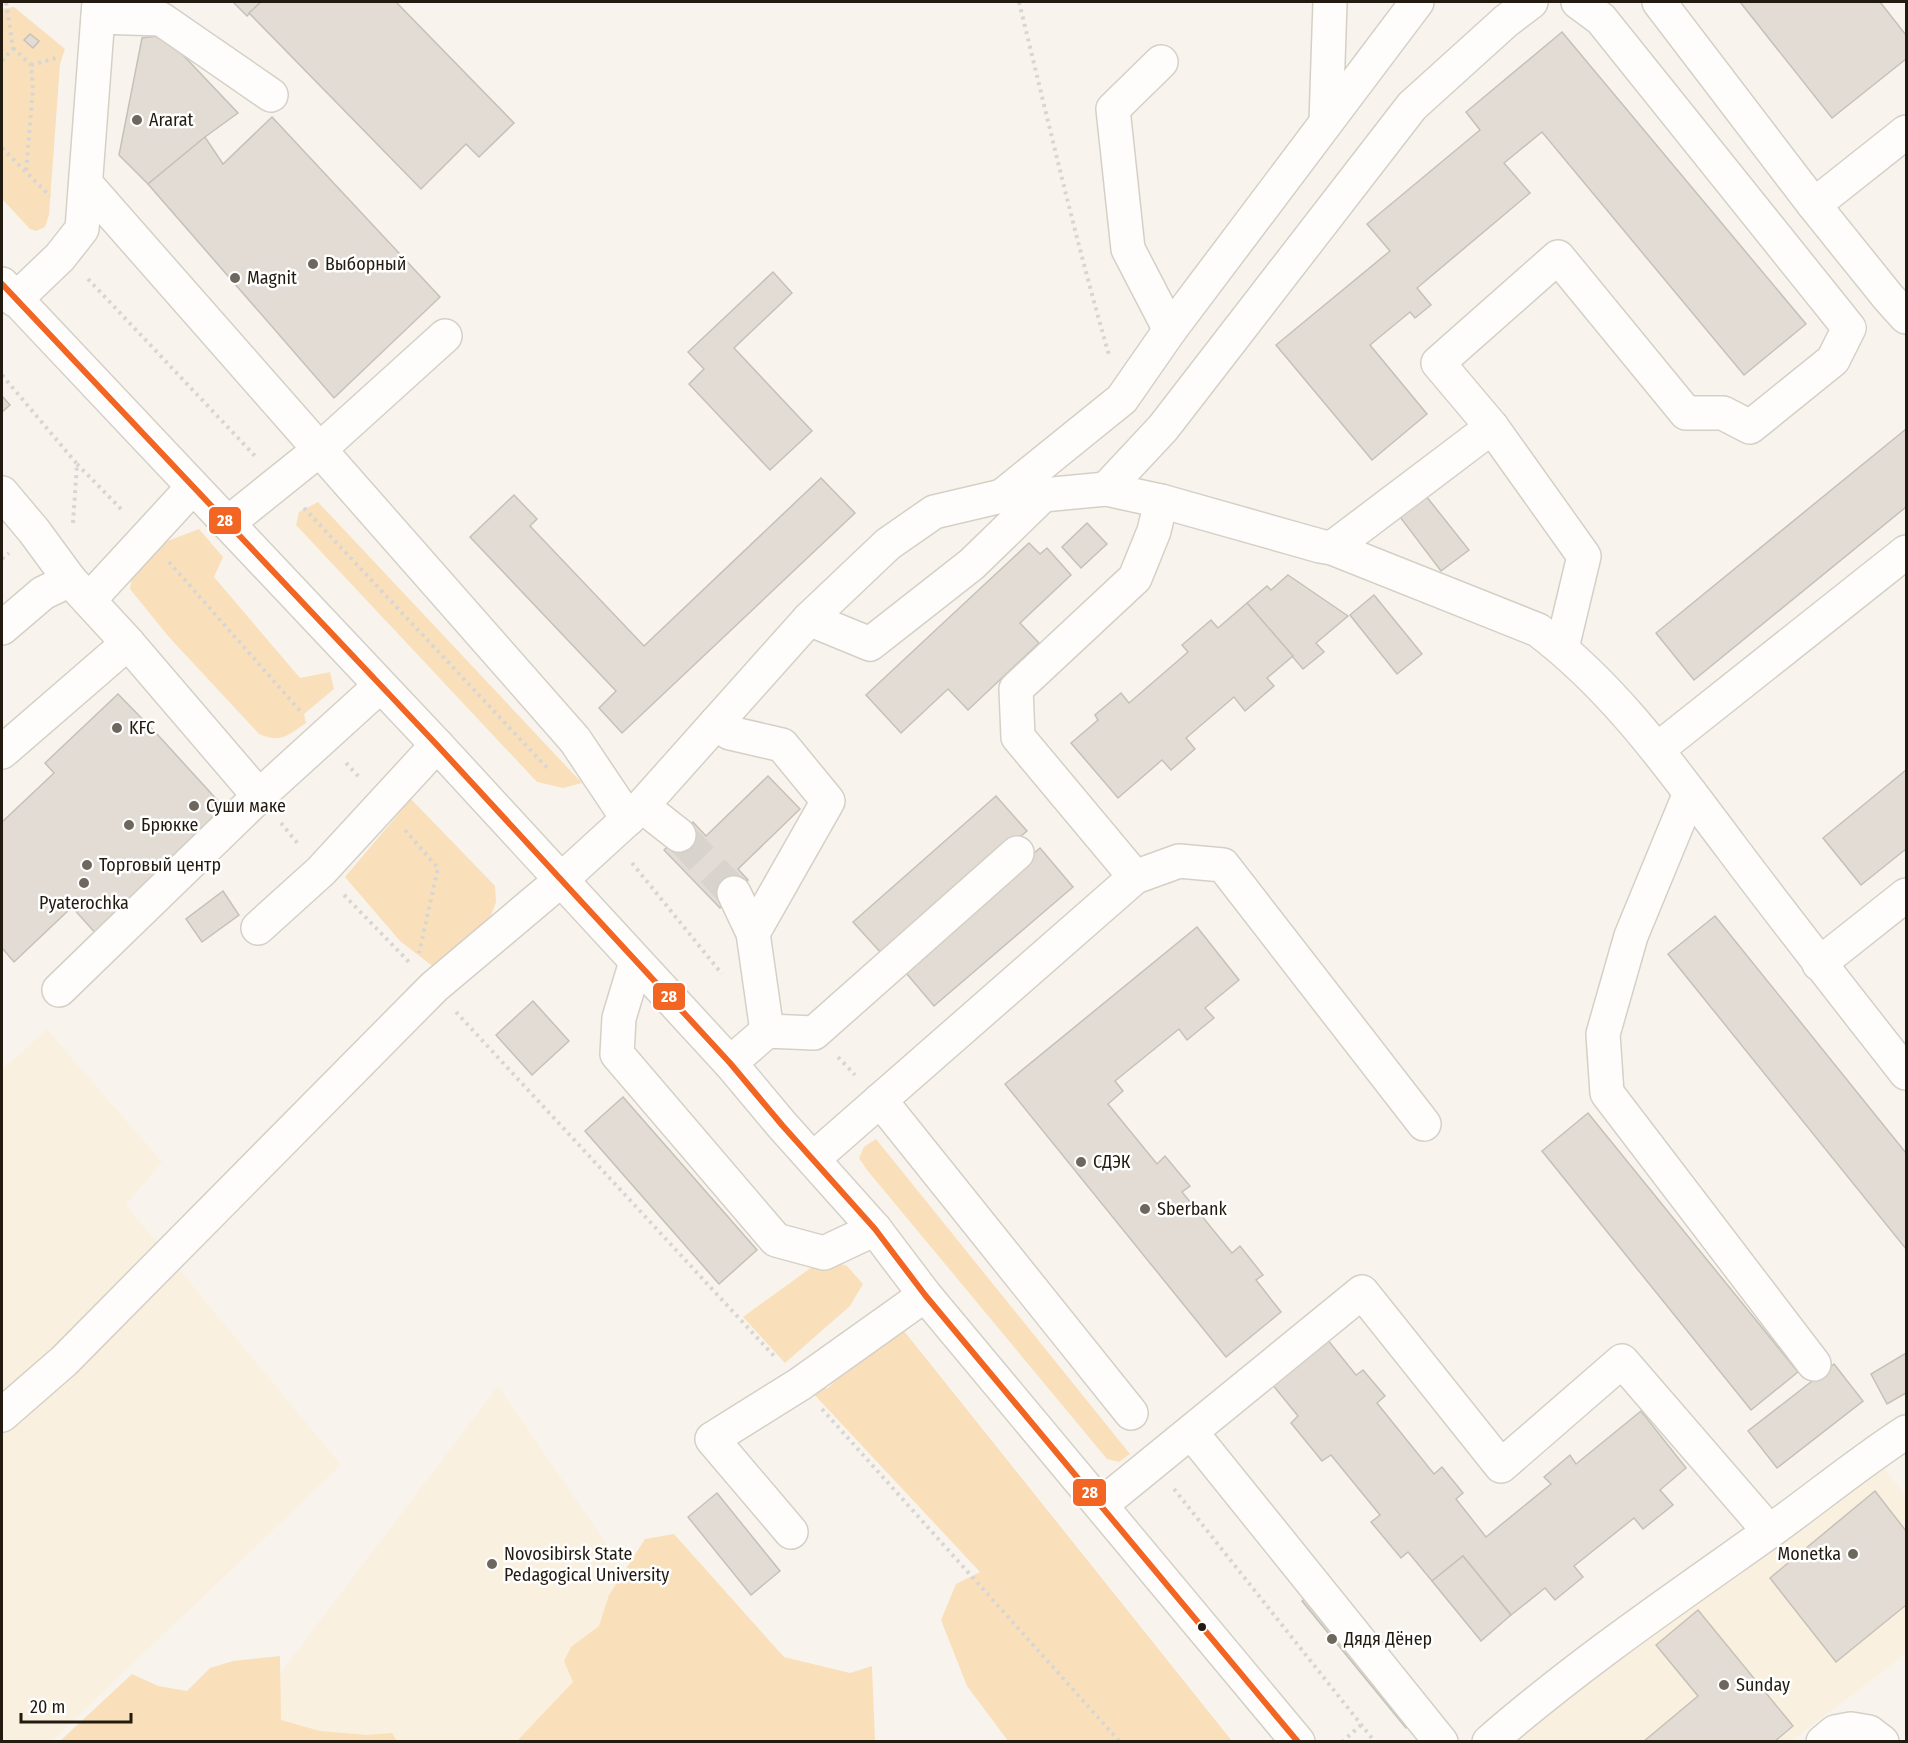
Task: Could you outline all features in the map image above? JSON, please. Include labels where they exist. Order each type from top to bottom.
[{"type":"street","points":[[1326,122],[1330,2]]},
{"type":"street","points":[[1002,496],[1122,399],[1170,330],[1417,2]]},
{"type":"street","points":[[1106,489],[1163,428],[1412,105],[1506,21],[1531,2]]},
{"type":"street","points":[[1562,648],[1584,556],[1492,427],[1438,363],[1558,256],[1686,414],[1723,413],[1750,427],[1833,360],[1849,328],[1601,19],[1578,2]]},
{"type":"street","points":[[1659,2],[1814,205],[1906,316]]},
{"type":"street","points":[[272,95],[161,19],[99,9],[86,184],[77,236],[60,257],[8,292],[437,745],[730,1063],[875,1229],[925,1295],[1298,1742]]},
{"type":"street","points":[[1161,63],[1113,109],[1128,249],[1170,330]]},
{"type":"street","points":[[1814,205],[1906,132]]},
{"type":"street","points":[[86,184],[574,740],[627,820],[680,835]]},
{"type":"street","points":[[228,523],[319,450],[445,336]]},
{"type":"street","points":[[1332,548],[1492,427]]},
{"type":"street","points":[[2,628],[43,593],[79,590],[147,537],[193,486]]},
{"type":"street","points":[[2,1415],[64,1361],[425,978],[561,880],[627,820],[809,619],[888,544],[934,512],[1002,496],[1106,489],[1161,501],[1332,548],[1538,630],[1594,677],[1658,749],[1820,964],[1906,1073]]},
{"type":"street","points":[[2,493],[79,590],[128,643],[259,796]]},
{"type":"street","points":[[809,619],[870,644],[972,564],[1043,495]]},
{"type":"street","points":[[1135,878],[1017,737],[1016,689],[1135,578],[1154,531],[1161,501]]},
{"type":"street","points":[[1658,749],[1906,552]]},
{"type":"street","points":[[2,752],[128,643]]},
{"type":"street","points":[[59,990],[259,796],[381,686]]},
{"type":"street","points":[[716,723],[730,734],[782,745],[828,801],[753,933]]},
{"type":"street","points":[[258,928],[321,871],[437,745]]},
{"type":"street","points":[[1690,793],[1631,936],[1603,1034],[1607,1093],[1814,1364]]},
{"type":"street","points":[[730,1063],[767,1031],[814,1033],[1017,853]]},
{"type":"street","points":[[813,1159],[1135,878],[1179,861],[1223,865],[1424,1124]]},
{"type":"street","points":[[734,893],[753,933],[767,1031]]},
{"type":"street","points":[[1820,964],[1906,895]]},
{"type":"street","points":[[636,962],[620,1018],[617,1054],[776,1240],[824,1254],[875,1229]]},
{"type":"street","points":[[880,1100],[1131,1413]]},
{"type":"street","points":[[1101,1504],[1362,1292],[1501,1466],[1622,1361],[1770,1532]]},
{"type":"street","points":[[791,1532],[712,1439],[800,1384],[925,1295]]},
{"type":"street","points":[[1489,1742],[1524,1711],[1626,1634],[1770,1532],[1873,1453],[1906,1431]]},
{"type":"street","points":[[1191,1432],[1441,1742]]},
{"type":"street","points":[[1822,1742],[1835,1732],[1851,1729],[1869,1732],[1882,1742]]},
{"type":"path","points":[[6,2],[13,48],[31,65],[33,89],[26,172]]},
{"type":"path","points":[[1019,2],[1088,282],[1122,399]]},
{"type":"path","points":[[2,61],[13,48]]},
{"type":"path","points":[[2,148],[26,172],[77,236],[83,273],[554,775]]},
{"type":"path","points":[[2,375],[77,464],[147,537],[438,868],[425,978]]},
{"type":"path","points":[[77,464],[79,590]]},
{"type":"path","points":[[259,796],[321,871],[425,978],[800,1384],[1120,1742]]},
{"type":"path","points":[[627,820],[722,975]]},
{"type":"path","points":[[814,1033],[880,1100]]},
{"type":"path","points":[[1153,1462],[1375,1742]]},
{"type":"path","points":[[1342,1742],[1361,1725]]},
{"type":"shaded area","points":[[14,7],[65,49],[60,64],[49,215],[45,227],[36,231],[30,229],[2,199],[2,9]]},
{"type":"shaded area","points":[[318,502],[582,783],[563,788],[537,782],[296,525],[299,512]]},
{"type":"shaded area","points":[[199,529],[223,557],[214,577],[300,678],[330,672],[334,689],[304,714],[306,723],[284,737],[273,738],[259,734],[168,636],[130,589],[134,565],[165,542]]},
{"type":"shaded area","points":[[411,799],[495,886],[496,902],[485,931],[435,968],[400,941],[345,877]]},
{"type":"shaded area","points":[[47,1029],[162,1162],[126,1205],[341,1465],[52,1741],[2,1741],[2,1070]]},
{"type":"shaded area","points":[[876,1139],[1130,1454],[1119,1462],[1107,1459],[867,1170],[859,1158],[864,1147]]},
{"type":"shaded area","points":[[828,1260],[847,1266],[863,1284],[850,1306],[785,1363],[743,1317],[812,1267]]},
{"type":"shaded area","points":[[904,1331],[1232,1741],[1008,1741],[967,1686],[941,1620],[956,1584],[980,1572],[809,1389],[818,1381],[827,1389],[835,1381],[827,1374],[868,1340]]},
{"type":"shaded area","name":"Novosibirsk State Pedagogical University","points":[[498,1386],[742,1741],[228,1742]]},
{"type":"shaded area","points":[[1873,1453],[1906,1497],[1906,1654],[1791,1741],[1493,1742]]},
{"type":"shaded area","points":[[674,1534],[784,1657],[850,1673],[872,1666],[875,1741],[517,1741],[573,1682],[564,1661],[571,1647],[599,1626],[609,1595],[645,1539]]},
{"type":"shaded area","points":[[280,1656],[281,1720],[320,1731],[367,1735],[392,1733],[397,1741],[60,1741],[132,1674],[158,1686],[187,1691],[210,1668],[233,1661]]},
{"type":"building","points":[[233,2],[261,2],[247,16]]},
{"type":"building","points":[[261,2],[396,2],[514,123],[479,157],[466,144],[421,189],[249,13]]},
{"type":"building","points":[[1740,2],[1880,2],[1906,35],[1906,59],[1832,118]]},
{"type":"building","points":[[1562,32],[1806,324],[1744,375],[1542,132],[1504,163],[1530,193],[1417,288],[1431,305],[1415,318],[1410,312],[1370,345],[1427,414],[1372,460],[1276,345],[1390,251],[1367,224],[1480,130],[1466,112]]},
{"type":"building","points":[[30,34],[39,41],[33,48],[24,40]]},
{"type":"building","points":[[164,35],[238,113],[148,184],[119,155],[142,38]]},
{"type":"building","name":"Выборный","points":[[272,117],[440,297],[334,398],[148,184],[205,137],[223,164]]},
{"type":"building","points":[[773,272],[792,293],[734,348],[812,431],[770,470],[689,384],[704,369],[688,352]]},
{"type":"building","points":[[2,396],[10,405],[2,412]]},
{"type":"building","points":[[1906,429],[1906,507],[1694,680],[1656,633]]},
{"type":"building","points":[[821,478],[855,513],[622,733],[599,708],[616,691],[470,537],[514,495],[537,519],[530,526],[644,646]]},
{"type":"building","points":[[1426,496],[1469,550],[1441,571],[1400,517]]},
{"type":"building","points":[[1087,523],[1107,544],[1081,568],[1062,547]]},
{"type":"building","points":[[1029,543],[1040,554],[1047,548],[1071,575],[1020,623],[1039,643],[968,710],[948,689],[901,733],[866,695]]},
{"type":"building","points":[[1288,575],[1348,616],[1316,643],[1324,652],[1303,669],[1247,603],[1267,586],[1271,590]]},
{"type":"building","points":[[1374,595],[1422,654],[1397,674],[1350,615]]},
{"type":"building","points":[[1247,603],[1293,656],[1267,678],[1274,686],[1245,711],[1234,697],[1186,738],[1195,749],[1171,770],[1162,760],[1118,798],[1071,743],[1098,720],[1095,715],[1121,693],[1129,703],[1188,652],[1182,645],[1211,620],[1218,628]]},
{"type":"building","name":"Торговый центр","points":[[118,694],[229,813],[98,936],[72,907],[14,962],[2,948],[2,822],[54,773],[45,763]]},
{"type":"building","points":[[1906,770],[1906,849],[1861,885],[1823,838]]},
{"type":"building","points":[[768,776],[800,809],[738,869],[748,880],[720,908],[664,850],[693,822],[706,836]]},
{"type":"building","points":[[996,796],[1027,831],[882,954],[853,922]]},
{"type":"building","points":[[1040,848],[1073,887],[934,1006],[901,967]]},
{"type":"building","points":[[223,891],[239,915],[202,942],[186,919]]},
{"type":"building","points":[[1715,916],[1906,1153],[1906,1249],[1668,954]]},
{"type":"building","points":[[1197,927],[1239,980],[1205,1008],[1214,1018],[1187,1040],[1179,1029],[1115,1081],[1123,1091],[1108,1104],[1157,1164],[1165,1156],[1190,1186],[1182,1192],[1232,1253],[1240,1246],[1263,1275],[1256,1280],[1281,1312],[1226,1357],[1005,1084]]},
{"type":"building","points":[[533,1001],[569,1041],[532,1075],[496,1035]]},
{"type":"building","points":[[623,1097],[757,1250],[719,1284],[585,1131]]},
{"type":"building","points":[[1588,1113],[1798,1372],[1751,1410],[1542,1151]]},
{"type":"building","points":[[1327,1339],[1356,1375],[1363,1370],[1385,1396],[1377,1403],[1434,1474],[1442,1467],[1463,1493],[1456,1499],[1486,1537],[1551,1484],[1544,1477],[1570,1455],[1576,1464],[1641,1411],[1686,1468],[1660,1490],[1673,1505],[1643,1529],[1634,1518],[1574,1566],[1583,1577],[1555,1600],[1545,1588],[1511,1615],[1463,1556],[1432,1581],[1408,1552],[1401,1558],[1371,1522],[1380,1515],[1331,1455],[1322,1461],[1291,1423],[1298,1416],[1272,1384]]},
{"type":"building","points":[[1906,1353],[1906,1393],[1887,1404],[1871,1374]]},
{"type":"building","points":[[1834,1364],[1863,1401],[1777,1468],[1748,1431]]},
{"type":"building","name":"Monetka","points":[[1875,1491],[1906,1531],[1906,1605],[1836,1662],[1770,1578]]},
{"type":"building","points":[[717,1493],[780,1571],[751,1595],[688,1517]]},
{"type":"building","points":[[1463,1556],[1511,1615],[1481,1641],[1432,1581]]},
{"type":"building","points":[[1311,1594],[1414,1721],[1406,1728],[1302,1601]]},
{"type":"building","name":"Sunday","points":[[1698,1610],[1793,1726],[1774,1742],[1643,1742],[1698,1696],[1656,1645]]},
{"type":"tunnel","points":[[679,835],[734,893]]},
{"type":"transit line","name":"28","points":[[2,284],[437,745],[730,1063],[875,1229],[925,1295],[1298,1742]]},
{"type":"place","name":"Ararat","points":[[137,120]]},
{"type":"place","name":"Выборный","points":[[313,264]]},
{"type":"place","name":"Magnit","points":[[235,278]]},
{"type":"place","name":"KFC","points":[[117,728]]},
{"type":"place","name":"Суши маке","points":[[194,806]]},
{"type":"place","name":"Брюкке","points":[[129,825]]},
{"type":"place","name":"Торговый центр","points":[[87,865]]},
{"type":"place","name":"Pyaterochka","points":[[84,883]]},
{"type":"place","name":"СДЭК","points":[[1081,1162]]},
{"type":"place","name":"Sberbank","points":[[1145,1209]]},
{"type":"place","name":"Monetka","points":[[1853,1554]]},
{"type":"place","name":"Novosibirsk State Pedagogical University","points":[[492,1564]]},
{"type":"place","name":"Дядя Дёнер","points":[[1332,1639]]},
{"type":"place","name":"Sunday","points":[[1724,1685]]}]
